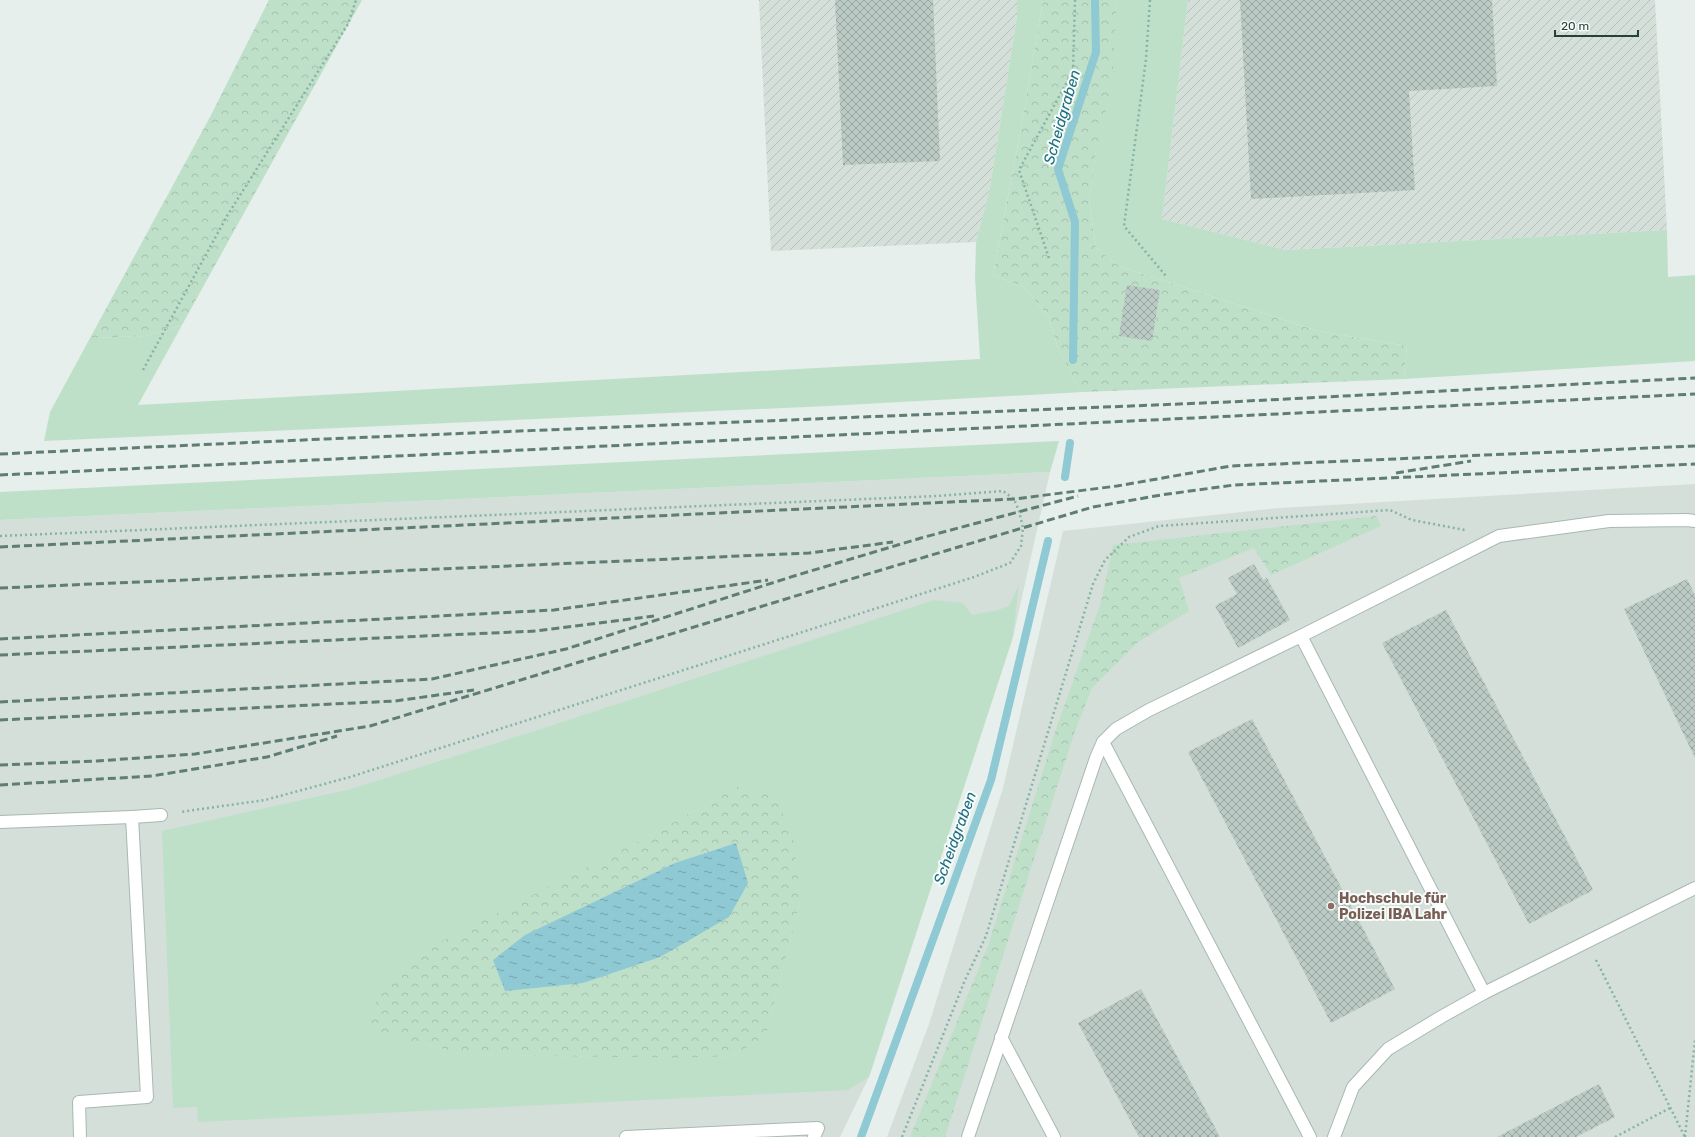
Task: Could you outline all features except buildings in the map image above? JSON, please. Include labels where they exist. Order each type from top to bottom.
[{"type":"lane","points":[[968,1137],[1096,758],[1103,742],[1116,729],[1149,710],[1301,636],[1499,536],[1609,521],[1695,521]]},
{"type":"lane","points":[[1301,636],[1484,993]]},
{"type":"lane","points":[[1103,742],[1310,1137]]},
{"type":"lane","points":[[0,822],[161,815]]},
{"type":"lane","points":[[80,1137],[79,1102],[147,1097],[132,817]]},
{"type":"lane","points":[[1334,1137],[1353,1087],[1388,1049],[1484,993],[1695,888]]},
{"type":"lane","points":[[1001,1037],[1054,1137]]},
{"type":"lane","points":[[626,1137],[818,1128],[814,1137]]},
{"type":"path","points":[[143,370],[227,216],[348,24],[356,0]]},
{"type":"path","points":[[1049,258],[1019,170],[1073,71],[1075,0]]},
{"type":"path","points":[[1150,0],[1146,59],[1124,226],[1166,276]]},
{"type":"path","points":[[0,536],[937,496],[1003,491],[1014,499],[1019,511],[1023,528],[1021,546],[1010,563],[974,577],[350,777],[265,800],[161,815]]},
{"type":"path","points":[[1587,943],[1685,1137]]},
{"type":"path","points":[[1685,1137],[1695,1040]]},
{"type":"path","points":[[1615,1137],[1670,1108]]},
{"type":"shaded area","points":[[759,0],[1017,0],[1017,16],[990,187],[976,242],[771,251]]},
{"type":"shaded area","points":[[1188,0],[1655,0],[1667,230],[1286,250],[1162,219]]},
{"type":"shaded area","points":[[1050,472],[1013,637],[869,1077],[840,1137],[0,1137],[0,520]]},
{"type":"shaded area","name":"Hochschule für Polizei IBA Lahr","points":[[1695,484],[1695,1137],[887,1137],[929,1024],[1003,788],[1063,531],[1279,508]]},
{"type":"green space","points":[[269,0],[362,0],[182,325],[146,336],[90,338],[210,117]]},
{"type":"green space","points":[[1017,0],[1043,0],[1021,128],[993,275],[1024,287],[1048,316],[1058,348],[1075,382],[1083,392],[828,406],[44,441],[50,412],[90,338],[146,336],[182,325],[138,405],[980,359],[975,277],[976,242],[990,187],[1017,16]]},
{"type":"green space","points":[[1043,0],[1117,0],[1112,87],[1096,152],[1089,201],[1096,248],[1119,266],[1318,331],[1407,346],[1404,379],[1083,392],[1075,382],[1058,348],[1048,316],[1024,287],[993,275],[1021,128]]},
{"type":"green space","points":[[1117,0],[1188,0],[1162,219],[1286,250],[1667,230],[1668,277],[1695,275],[1695,361],[1404,379],[1407,346],[1318,331],[1119,266],[1096,248],[1089,201]]},
{"type":"green space","points":[[1059,441],[1050,472],[0,520],[0,492]]},
{"type":"green space","points":[[1376,516],[1381,526],[1271,575],[1254,548],[1179,578],[1189,611],[1138,642],[1092,688],[1074,734],[945,1137],[910,1137],[989,943],[1056,729],[1101,602],[1113,545]]},
{"type":"green space","points":[[1019,584],[1013,637],[869,1077],[848,1090],[198,1122],[197,1107],[173,1108],[162,831],[351,789],[547,727],[934,600],[963,603],[972,615],[995,611],[1009,606]],"holes":[[[741,785],[801,898],[766,1036],[732,1056],[682,1058],[467,1055],[369,1030],[515,905],[649,836]]]},
{"type":"green space","points":[[741,785],[776,797],[793,838],[801,898],[766,1036],[732,1056],[682,1058],[467,1055],[369,1030],[380,987],[434,945],[649,836]],"holes":[[[736,843],[525,935],[675,863]]]},
{"type":"water","points":[[736,843],[748,883],[729,917],[660,957],[583,983],[505,991],[493,960],[525,935],[675,863]]},
{"type":"waterway","name":"Scheidgraben","points":[[1073,360],[1075,222],[1058,169],[1096,52],[1095,0]]},
{"type":"waterway","name":"Scheidgraben","points":[[1065,477],[1070,443]]},
{"type":"waterway","name":"Scheidgraben","points":[[861,1137],[991,780],[1048,541]]},
{"type":"railway","points":[[0,454],[325,439],[1228,402],[1695,378]]},
{"type":"railway","points":[[0,475],[1695,394]]},
{"type":"railway","points":[[0,547],[1014,499],[1117,486],[1231,466],[1695,446]]},
{"type":"railway","points":[[1396,473],[1471,461]]},
{"type":"railway","points":[[0,765],[97,761],[195,754],[370,726],[861,576],[1093,507],[1161,495],[1234,485],[1695,464]]},
{"type":"railway","points":[[0,702],[432,679],[566,649],[794,576],[921,538],[1078,496]]},
{"type":"railway","points":[[0,588],[809,553],[893,542]]},
{"type":"railway","points":[[0,639],[554,610],[768,580]]},
{"type":"railway","points":[[0,655],[536,631],[654,616]]},
{"type":"railway","points":[[0,720],[395,701],[474,690]]},
{"type":"railway","points":[[0,785],[152,776],[267,757],[337,736]]},
{"type":"place","name":"Hochschule für Polizei IBA Lahr","points":[[1331,906]]}]
